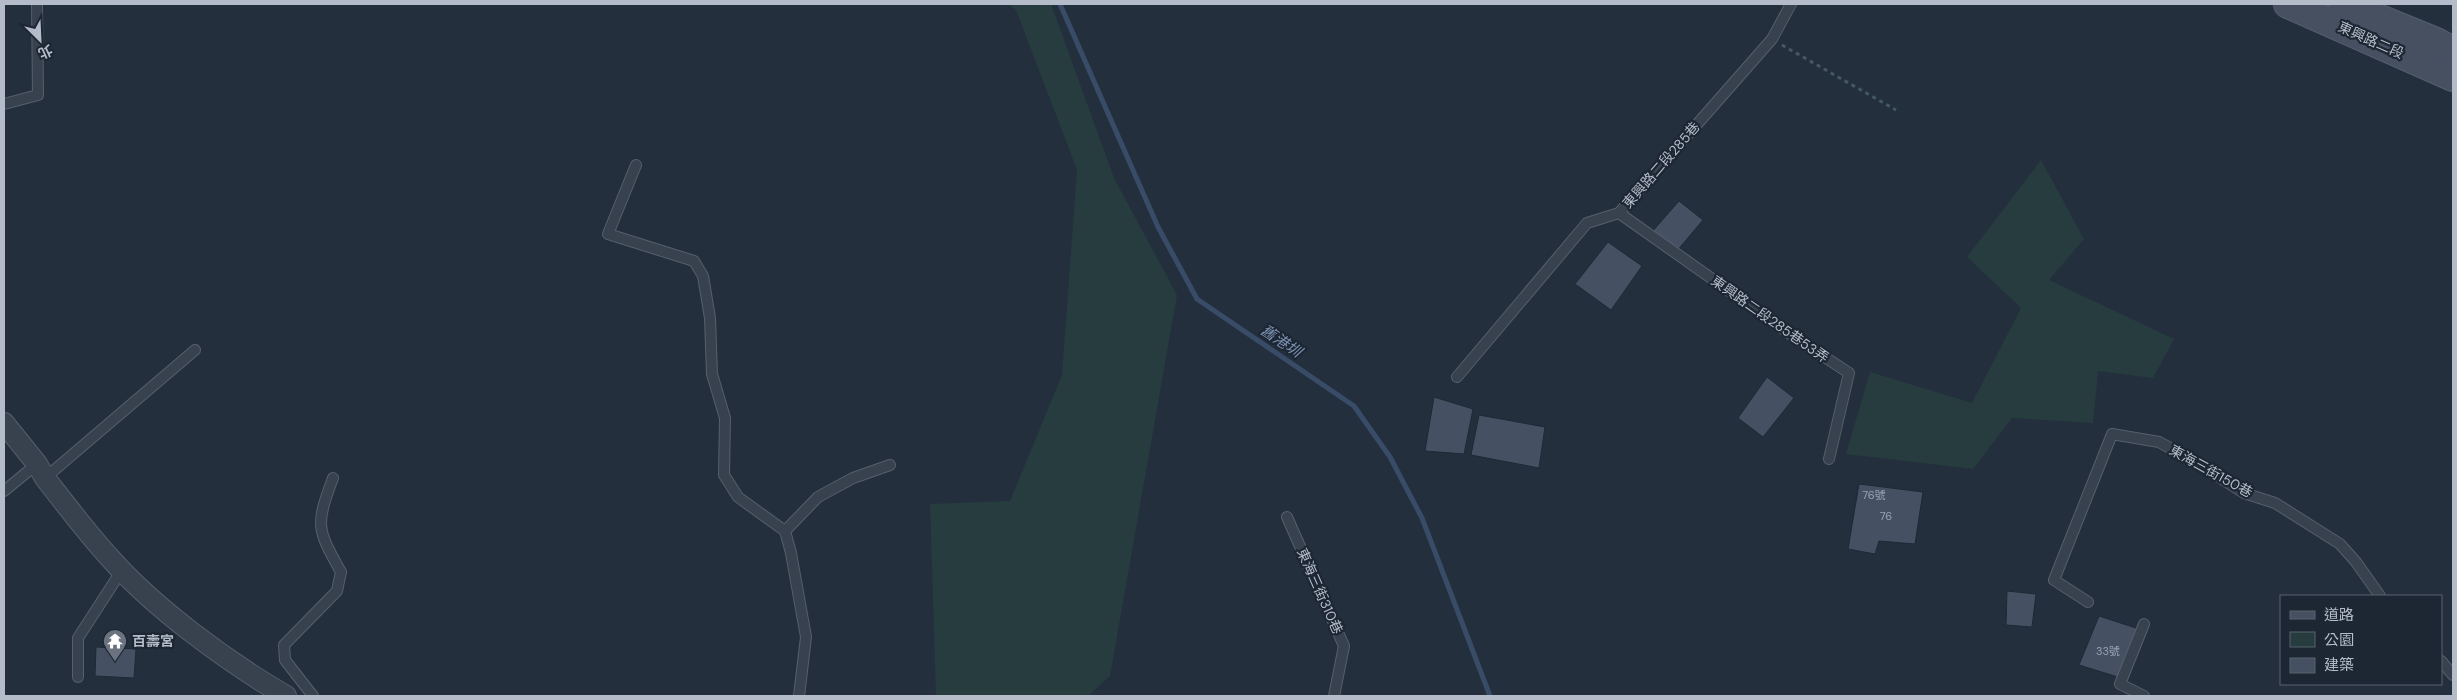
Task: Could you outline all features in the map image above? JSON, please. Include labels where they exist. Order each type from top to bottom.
[{"type":"main road","name":"東興路二段","points":[[2288,4],[2453,77]]},
{"type":"main road","name":"東興路二段","points":[[2343,4],[2436,42],[2453,51]]},
{"type":"street","points":[[4,423],[111,559],[122,570],[158,604],[254,677],[286,696]]},
{"type":"lane","points":[[4,104],[38,95],[37,4]]},
{"type":"lane","name":"東興路二段285巷","points":[[1458,377],[1587,223],[1619,213],[1772,39],[1791,4]]},
{"type":"lane","points":[[636,165],[608,234],[694,261],[700,268],[710,318],[712,374],[724,418],[724,474],[738,497],[786,532],[806,637],[799,696]]},
{"type":"lane","name":"東興路二段285巷53弄","points":[[1619,213],[1793,336],[1849,373],[1829,459]]},
{"type":"lane","points":[[4,491],[41,471],[196,350]]},
{"type":"lane","name":"東海三街150巷","points":[[2088,602],[2054,580],[2112,434],[2159,442],[2194,461],[2244,494],[2275,503],[2340,544],[2356,562],[2379,595]]},
{"type":"lane","points":[[786,532],[818,498],[853,478],[890,465]]},
{"type":"lane","points":[[313,696],[284,660],[284,645],[337,590],[342,572],[322,537],[321,511],[333,478]]},
{"type":"lane","name":"東海三街310巷","points":[[1287,517],[1344,646],[1334,696]]},
{"type":"lane","points":[[78,677],[78,638],[122,570]]},
{"type":"lane","points":[[2144,624],[2120,684],[2144,696]]},
{"type":"lane","points":[[2442,662],[2453,675]]},
{"type":"path","points":[[1772,39],[1896,110]]},
{"type":"green space","points":[[1009,4],[1051,4],[1114,178],[1177,295],[1110,676],[1088,696],[936,696],[930,504],[1010,501],[1062,375],[1077,170],[1016,10]]},
{"type":"green space","points":[[2041,160],[2084,239],[2049,280],[2174,339],[2153,378],[2098,371],[2093,423],[2012,418],[1973,469],[1846,454],[1870,372],[1972,403],[2021,308],[1967,257]]},
{"type":"building","points":[[1679,201],[1703,220],[1676,252],[1651,233]]},
{"type":"building","points":[[1608,242],[1642,266],[1611,310],[1575,284]]},
{"type":"building","points":[[1767,377],[1794,398],[1763,437],[1738,418]]},
{"type":"building","points":[[1434,397],[1473,409],[1464,454],[1425,451]]},
{"type":"building","points":[[1479,415],[1545,427],[1539,468],[1471,455]]},
{"type":"building","points":[[1859,484],[1923,492],[1915,544],[1879,541],[1875,554],[1848,549]]},
{"type":"building","points":[[2007,591],[2036,594],[2032,627],[2006,625]]},
{"type":"building","points":[[2099,616],[2139,629],[2121,678],[2079,665]]},
{"type":"building","name":"百壽宮","points":[[96,647],[136,649],[134,678],[95,676]]},
{"type":"waterway","name":"舊港圳","points":[[1060,4],[1158,227],[1197,299],[1354,406],[1390,457],[1422,518],[1490,696]]},
{"type":"place","name":"百壽宮","points":[[115,662]]}]
